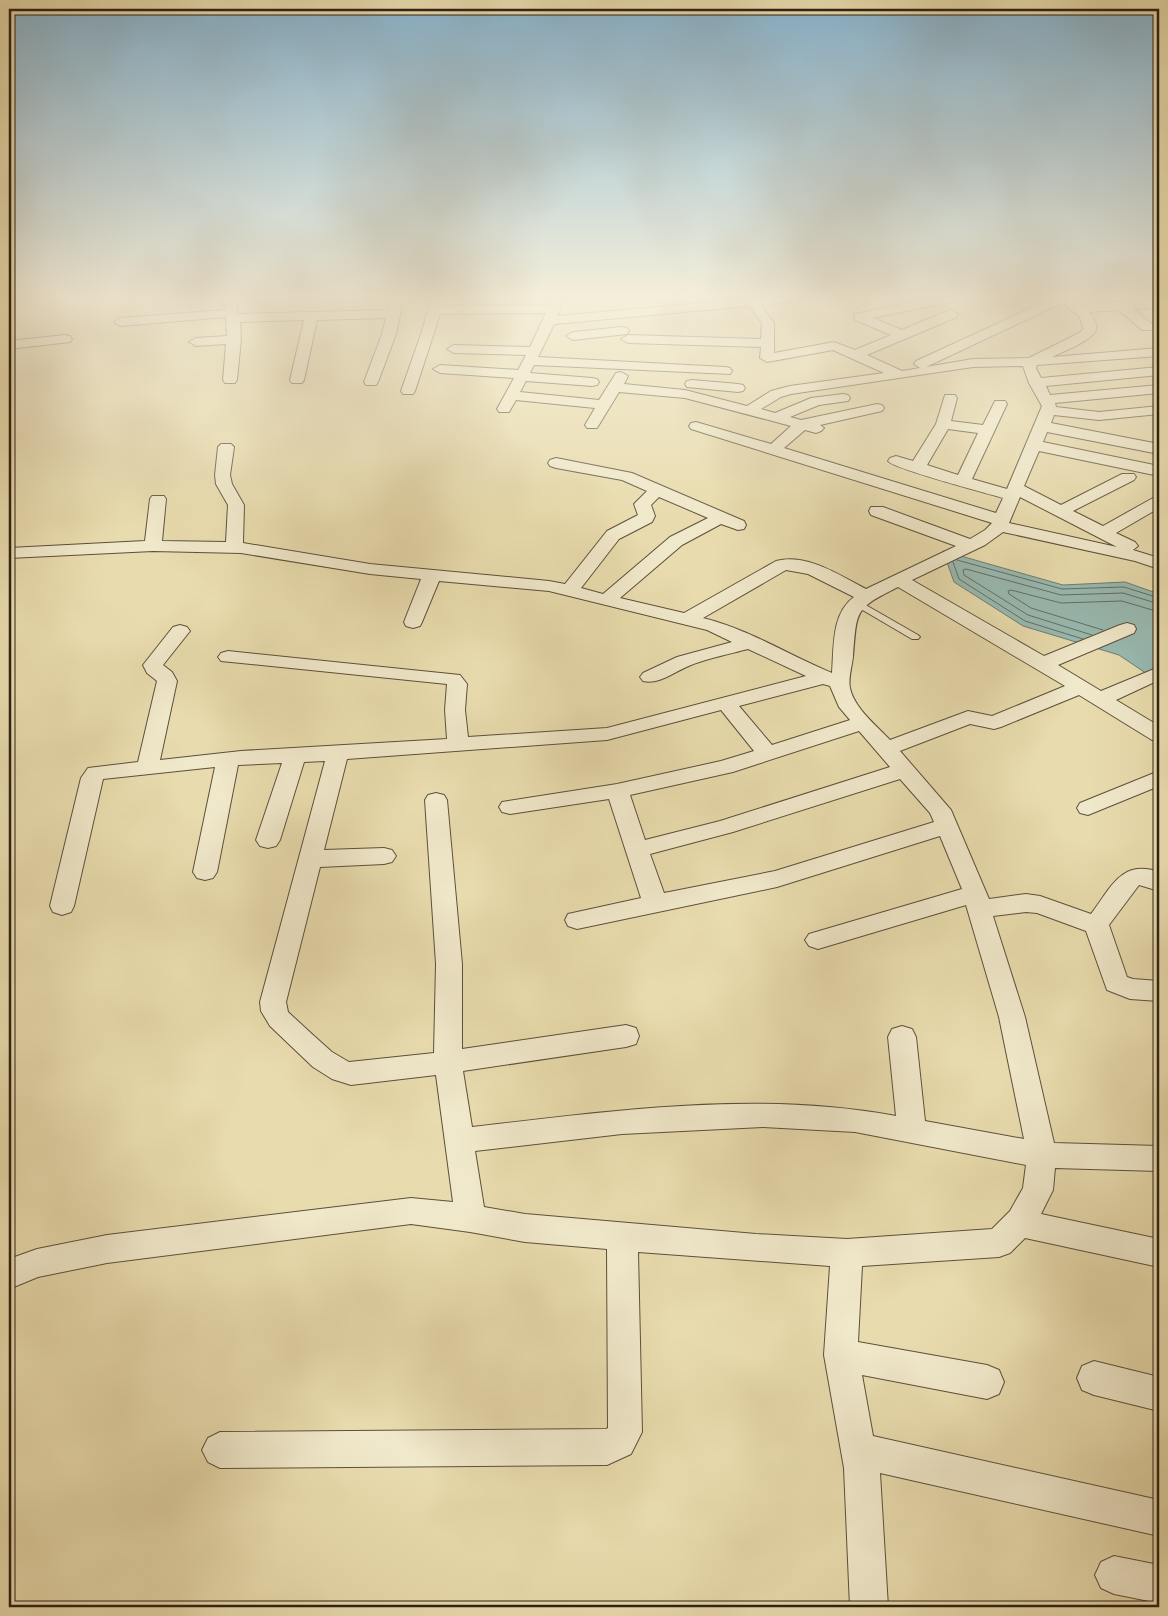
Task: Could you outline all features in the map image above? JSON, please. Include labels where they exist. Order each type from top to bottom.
[{"type":"street","points":[[230,371],[230,380]]},
{"type":"street","points":[[297,380],[299,371]]},
{"type":"street","points":[[376,378],[378,371]]},
{"type":"street","points":[[407,384],[412,371]]},
{"type":"street","points":[[473,371],[592,382]]},
{"type":"street","points":[[504,409],[524,371]]},
{"type":"street","points":[[598,371],[809,426]]},
{"type":"street","points":[[592,425],[619,377],[620,371]]},
{"type":"street","points":[[619,377],[718,371]]},
{"type":"street","points":[[889,371],[896,375]]},
{"type":"street","points":[[896,375],[904,371]]},
{"type":"street","points":[[750,410],[782,392],[919,371]]},
{"type":"street","points":[[927,385],[984,374],[1025,371]]},
{"type":"street","points":[[832,680],[847,618],[862,600],[991,534],[1000,523],[1042,426],[1047,405],[1032,371]]},
{"type":"street","points":[[619,377],[738,388]]},
{"type":"street","points":[[1047,405],[1159,389]]},
{"type":"street","points":[[511,395],[604,405]]},
{"type":"street","points":[[738,439],[773,416],[816,402],[858,396]]},
{"type":"street","points":[[917,468],[943,424],[950,398]]},
{"type":"street","points":[[963,481],[1000,404]]},
{"type":"street","points":[[1047,405],[1099,416],[1159,410]]},
{"type":"street","points":[[773,450],[809,426],[878,408]]},
{"type":"street","points":[[943,424],[989,430]]},
{"type":"street","points":[[696,426],[1000,523],[1153,557]]},
{"type":"street","points":[[1042,426],[1159,449]]},
{"type":"street","points":[[1034,445],[1159,471]]},
{"type":"street","points":[[226,446],[222,481],[235,499],[234,548]]},
{"type":"street","points":[[896,461],[963,481],[1014,492],[1060,511],[1153,557]]},
{"type":"street","points":[[556,462],[626,476],[738,525]]},
{"type":"street","points":[[1060,511],[1128,477]]},
{"type":"street","points":[[570,590],[613,535],[646,518],[647,516],[642,504],[657,490]]},
{"type":"street","points":[[153,546],[158,499]]},
{"type":"street","points":[[1104,534],[1159,501]]},
{"type":"street","points":[[877,511],[970,545]]},
{"type":"street","points":[[608,599],[676,541],[720,518]]},
{"type":"street","points":[[9,553],[153,546],[234,548],[370,569],[527,583],[570,590],[714,626],[832,680],[840,688],[849,707],[940,810],[978,901],[1012,1017],[1042,1155],[1038,1190],[1019,1223],[999,1243],[847,1253],[756,1248],[525,1228],[470,1218],[411,1211],[107,1249],[37,1263],[9,1274]]},
{"type":"street","points":[[686,619],[782,565],[790,563],[805,567],[862,600]]},
{"type":"street","points":[[413,622],[432,575]]},
{"type":"street","points":[[899,580],[1156,730]]},
{"type":"street","points":[[1043,664],[1126,629]]},
{"type":"street","points":[[148,766],[167,681],[165,676],[154,669],[152,665],[180,631]]},
{"type":"street","points":[[650,677],[690,659],[752,642]]},
{"type":"street","points":[[228,656],[453,680],[457,684],[455,710],[458,745]]},
{"type":"street","points":[[1100,699],[1159,673]]},
{"type":"street","points":[[62,906],[93,775],[102,771],[228,759],[607,734],[726,703],[832,680]]},
{"type":"street","points":[[886,749],[968,717],[994,723],[1081,687]]},
{"type":"street","points":[[726,703],[768,754]]},
{"type":"street","points":[[510,807],[617,791],[725,767],[863,723]]},
{"type":"street","points":[[338,753],[273,1002],[274,1011],[279,1019],[329,1065],[343,1073],[351,1074],[626,1036]]},
{"type":"street","points":[[268,840],[295,756]]},
{"type":"street","points":[[206,872],[228,759]]},
{"type":"street","points":[[637,850],[725,827],[905,770]]},
{"type":"street","points":[[1088,808],[1159,778]]},
{"type":"street","points":[[617,791],[656,905]]},
{"type":"street","points":[[436,800],[449,964],[448,1062],[470,1218]]},
{"type":"street","points":[[577,920],[777,879],[947,826]]},
{"type":"street","points":[[310,859],[384,856]]},
{"type":"street","points":[[818,940],[978,901],[1026,903],[1047,907],[1083,920],[1098,922],[1131,879],[1159,864]]},
{"type":"street","points":[[1136,876],[1151,878],[1159,882]]},
{"type":"street","points":[[1096,922],[1116,982],[1130,989],[1159,991]]},
{"type":"street","points":[[902,1037],[912,1131]]},
{"type":"street","points":[[460,1141],[622,1122],[762,1115],[855,1120],[1042,1155],[1159,1158]]},
{"type":"street","points":[[1019,1223],[1159,1253]]},
{"type":"street","points":[[220,1450],[607,1447],[616,1444],[622,1440],[625,1432],[622,1236]]},
{"type":"street","points":[[847,1253],[841,1355],[862,1468],[870,1607]]},
{"type":"street","points":[[841,1355],[987,1382]]},
{"type":"street","points":[[1094,1378],[1159,1394]]},
{"type":"street","points":[[858,1450],[1159,1518]]},
{"type":"street","points":[[1114,1575],[1159,1584]]},
{"type":"lane","points":[[862,600],[915,637]]},
{"type":"water","points":[[943,551],[1063,585],[1125,582],[1159,594],[1159,682],[1119,655],[1023,626],[954,582]]}]
